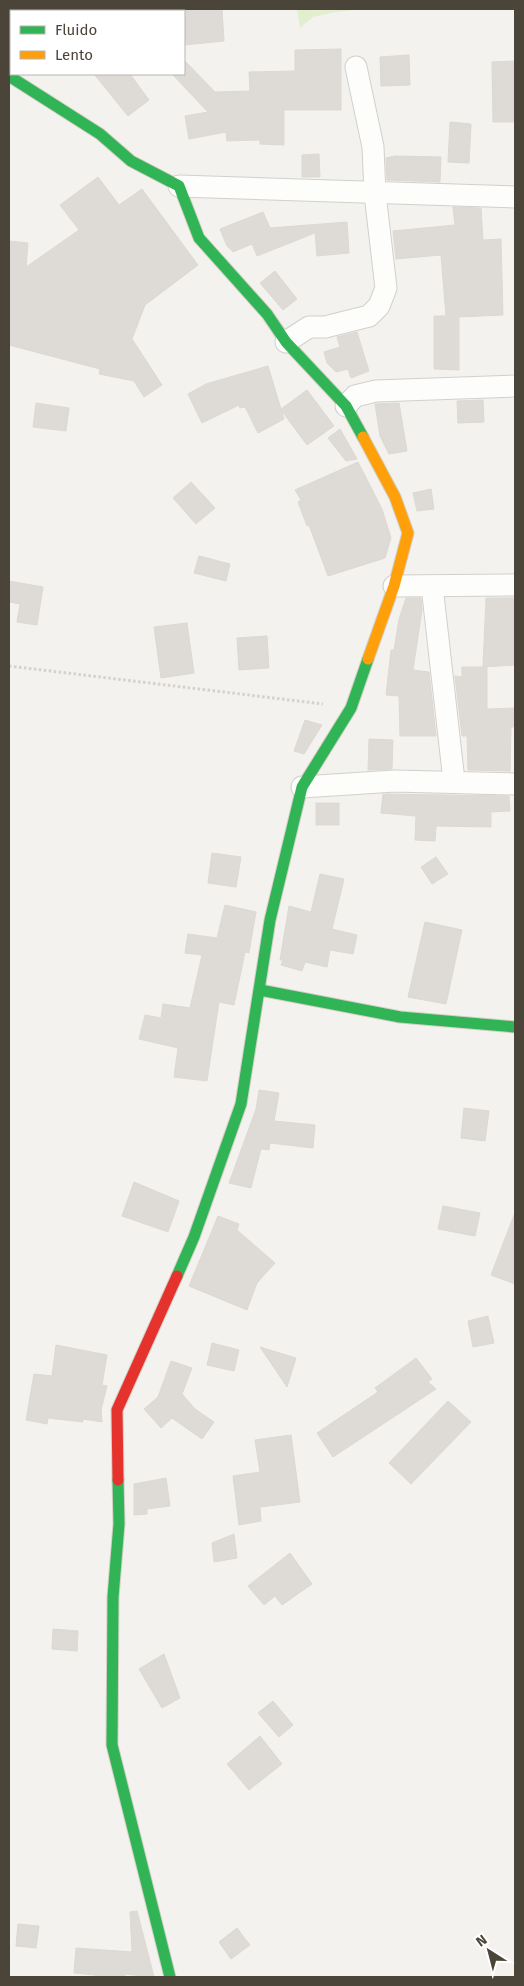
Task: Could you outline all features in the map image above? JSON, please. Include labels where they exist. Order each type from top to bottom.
[{"type":"street","points":[[286,342],[309,327],[325,327],[369,316],[379,306],[386,288],[375,194],[373,147],[356,67]]},
{"type":"street","points":[[9,81],[100,134],[131,161],[179,186],[375,194],[515,197]]},
{"type":"street","points":[[170,1977],[112,1745],[113,1597],[119,1524],[117,1410],[194,1237],[242,1104],[270,920],[302,787],[351,708],[394,586],[408,533],[395,496],[346,406],[286,342],[267,314],[200,238],[179,186]]},
{"type":"street","points":[[346,406],[355,396],[376,391],[515,386]]},
{"type":"street","points":[[394,586],[515,586]]},
{"type":"street","points":[[432,586],[454,781]]},
{"type":"street","points":[[302,787],[395,781],[515,784]]},
{"type":"street","points":[[260,990],[400,1017],[515,1027]]},
{"type":"path","points":[[9,666],[351,708]]},
{"type":"green space","points":[[297,9],[364,9],[335,12],[313,17],[300,28]]},
{"type":"building","points":[[222,9],[224,41],[185,45],[184,10]]},
{"type":"building","points":[[341,49],[341,110],[284,110],[284,145],[260,144],[260,140],[227,141],[226,132],[189,139],[185,116],[208,112],[173,75],[185,75],[185,61],[215,92],[250,91],[249,72],[295,71],[295,50]]},
{"type":"building","points":[[409,55],[410,85],[381,86],[380,57]]},
{"type":"building","points":[[515,61],[515,122],[493,122],[492,62]]},
{"type":"building","points":[[95,75],[131,75],[149,100],[128,116]]},
{"type":"building","points":[[450,122],[471,124],[469,163],[448,162]]},
{"type":"building","points":[[319,154],[320,177],[302,177],[302,155]]},
{"type":"building","points":[[395,156],[441,157],[440,182],[387,180],[386,158]]},
{"type":"building","points":[[98,177],[119,205],[142,189],[198,265],[145,305],[132,339],[162,385],[144,397],[134,381],[99,374],[100,369],[9,345],[9,241],[28,243],[26,267],[79,230],[60,205]]},
{"type":"building","points":[[453,207],[481,208],[483,240],[501,239],[503,315],[459,317],[459,370],[434,369],[434,316],[446,316],[441,255],[396,259],[393,231],[455,225]]},
{"type":"building","points":[[263,212],[270,228],[347,222],[349,253],[317,256],[315,233],[257,256],[252,244],[233,252],[227,246],[220,229]]},
{"type":"building","points":[[275,271],[297,299],[283,310],[260,283]]},
{"type":"building","points":[[357,332],[369,371],[351,378],[348,369],[336,372],[327,363],[324,352],[340,347],[337,337]]},
{"type":"building","points":[[268,366],[281,409],[307,390],[334,426],[307,445],[281,410],[284,419],[258,433],[245,407],[240,408],[239,405],[202,423],[188,394],[206,384]]},
{"type":"building","points":[[483,400],[484,422],[458,423],[457,401]]},
{"type":"building","points":[[36,403],[69,408],[66,431],[33,427]]},
{"type":"building","points":[[399,403],[407,451],[389,454],[380,436],[375,404]]},
{"type":"building","points":[[340,429],[357,459],[346,461],[328,438]]},
{"type":"building","points":[[358,462],[382,509],[391,538],[385,558],[328,576],[309,525],[307,526],[298,502],[301,500],[295,490]]},
{"type":"building","points":[[191,482],[215,508],[196,524],[173,498]]},
{"type":"building","points":[[431,489],[434,509],[417,511],[413,493]]},
{"type":"building","points":[[199,556],[230,564],[226,581],[194,573]]},
{"type":"building","points":[[9,581],[43,587],[37,625],[17,622],[20,604],[9,602]]},
{"type":"building","points":[[406,598],[421,598],[422,610],[413,670],[429,672],[436,736],[400,736],[399,696],[386,695],[391,650],[394,650],[399,619]]},
{"type":"building","points":[[486,598],[515,598],[515,665],[483,667]]},
{"type":"building","points":[[187,623],[194,673],[161,678],[154,627]]},
{"type":"building","points":[[267,636],[269,668],[239,670],[237,638]]},
{"type":"building","points":[[462,667],[487,667],[487,709],[515,708],[515,727],[511,727],[510,771],[468,770],[467,736],[462,736],[455,676],[462,677]]},
{"type":"building","points":[[305,720],[322,725],[304,754],[294,751]]},
{"type":"building","points":[[369,739],[393,740],[392,769],[368,770]]},
{"type":"building","points":[[383,794],[509,796],[510,811],[491,812],[491,827],[436,826],[435,841],[415,840],[416,816],[381,813]]},
{"type":"building","points":[[316,803],[339,803],[339,825],[316,825]]},
{"type":"building","points":[[212,853],[241,857],[236,887],[208,883]]},
{"type":"building","points":[[436,857],[448,874],[432,884],[421,867]]},
{"type":"building","points":[[320,874],[344,879],[332,929],[357,935],[353,954],[330,950],[327,967],[305,962],[302,971],[281,965],[283,960],[280,960],[289,906],[311,912]]},
{"type":"building","points":[[225,905],[256,912],[249,953],[245,952],[234,1005],[219,1002],[207,1081],[174,1077],[178,1048],[139,1039],[145,1015],[161,1018],[163,1004],[190,1008],[202,955],[185,953],[188,934],[217,938]]},
{"type":"building","points":[[425,922],[462,930],[446,1004],[408,997]]},
{"type":"building","points":[[259,1090],[279,1093],[274,1121],[315,1125],[313,1148],[270,1143],[269,1150],[261,1149],[251,1188],[229,1183],[256,1109]]},
{"type":"building","points":[[464,1108],[489,1111],[485,1141],[461,1138]]},
{"type":"building","points":[[134,1182],[179,1201],[168,1232],[122,1216]]},
{"type":"building","points":[[443,1206],[480,1213],[475,1236],[438,1229]]},
{"type":"building","points":[[515,1215],[515,1284],[491,1275]]},
{"type":"building","points":[[218,1216],[239,1224],[237,1230],[275,1263],[257,1283],[247,1310],[189,1286]]},
{"type":"building","points":[[488,1316],[494,1343],[473,1347],[468,1321]]},
{"type":"building","points":[[212,1343],[239,1350],[234,1371],[207,1365]]},
{"type":"building","points":[[56,1345],[107,1355],[102,1385],[107,1386],[101,1410],[102,1422],[83,1419],[83,1422],[48,1418],[47,1424],[26,1420],[34,1374],[52,1376]]},
{"type":"building","points":[[260,1347],[296,1358],[287,1387]]},
{"type":"building","points":[[416,1358],[432,1379],[428,1382],[436,1389],[333,1457],[317,1433],[378,1392],[375,1388]]},
{"type":"building","points":[[171,1361],[192,1368],[182,1394],[195,1409],[214,1422],[202,1439],[172,1418],[161,1428],[144,1409],[158,1397]]},
{"type":"building","points":[[448,1401],[471,1422],[411,1484],[389,1463]]},
{"type":"building","points":[[291,1435],[300,1502],[260,1507],[261,1521],[239,1525],[233,1476],[260,1472],[255,1440]]},
{"type":"building","points":[[166,1478],[170,1506],[147,1509],[147,1514],[134,1515],[134,1484]]},
{"type":"building","points":[[234,1534],[237,1558],[214,1562],[212,1543]]},
{"type":"building","points":[[290,1553],[312,1584],[282,1605],[275,1596],[264,1605],[248,1586]]},
{"type":"building","points":[[53,1629],[78,1631],[77,1651],[52,1649]]},
{"type":"building","points":[[164,1654],[180,1698],[162,1708],[139,1669]]},
{"type":"building","points":[[273,1701],[293,1725],[279,1737],[258,1713]]},
{"type":"building","points":[[260,1736],[282,1764],[249,1790],[227,1764]]},
{"type":"building","points":[[137,1911],[154,1977],[125,1974],[125,1977],[95,1977],[95,1975],[74,1973],[76,1948],[132,1952],[130,1912]]},
{"type":"building","points":[[18,1924],[39,1926],[36,1948],[16,1946]]},
{"type":"building","points":[[237,1928],[250,1945],[231,1959],[219,1942]]},
{"type":"traffic: fast","points":[[9,76],[100,134],[131,161],[179,186],[199,238],[267,314],[286,342],[346,406],[363,437]]},
{"type":"traffic: fast","points":[[177,1276],[194,1237],[241,1104],[270,920],[302,787],[351,708],[368,659]]},
{"type":"traffic: fast","points":[[260,990],[400,1017],[515,1027]]},
{"type":"traffic: fast","points":[[118,1480],[119,1524],[113,1597],[112,1745],[170,1977]]},
{"type":"traffic: slow","points":[[363,437],[395,497],[408,533],[394,586],[368,659]]},
{"type":"traffic: jam","points":[[118,1480],[117,1410],[177,1276]]}]
